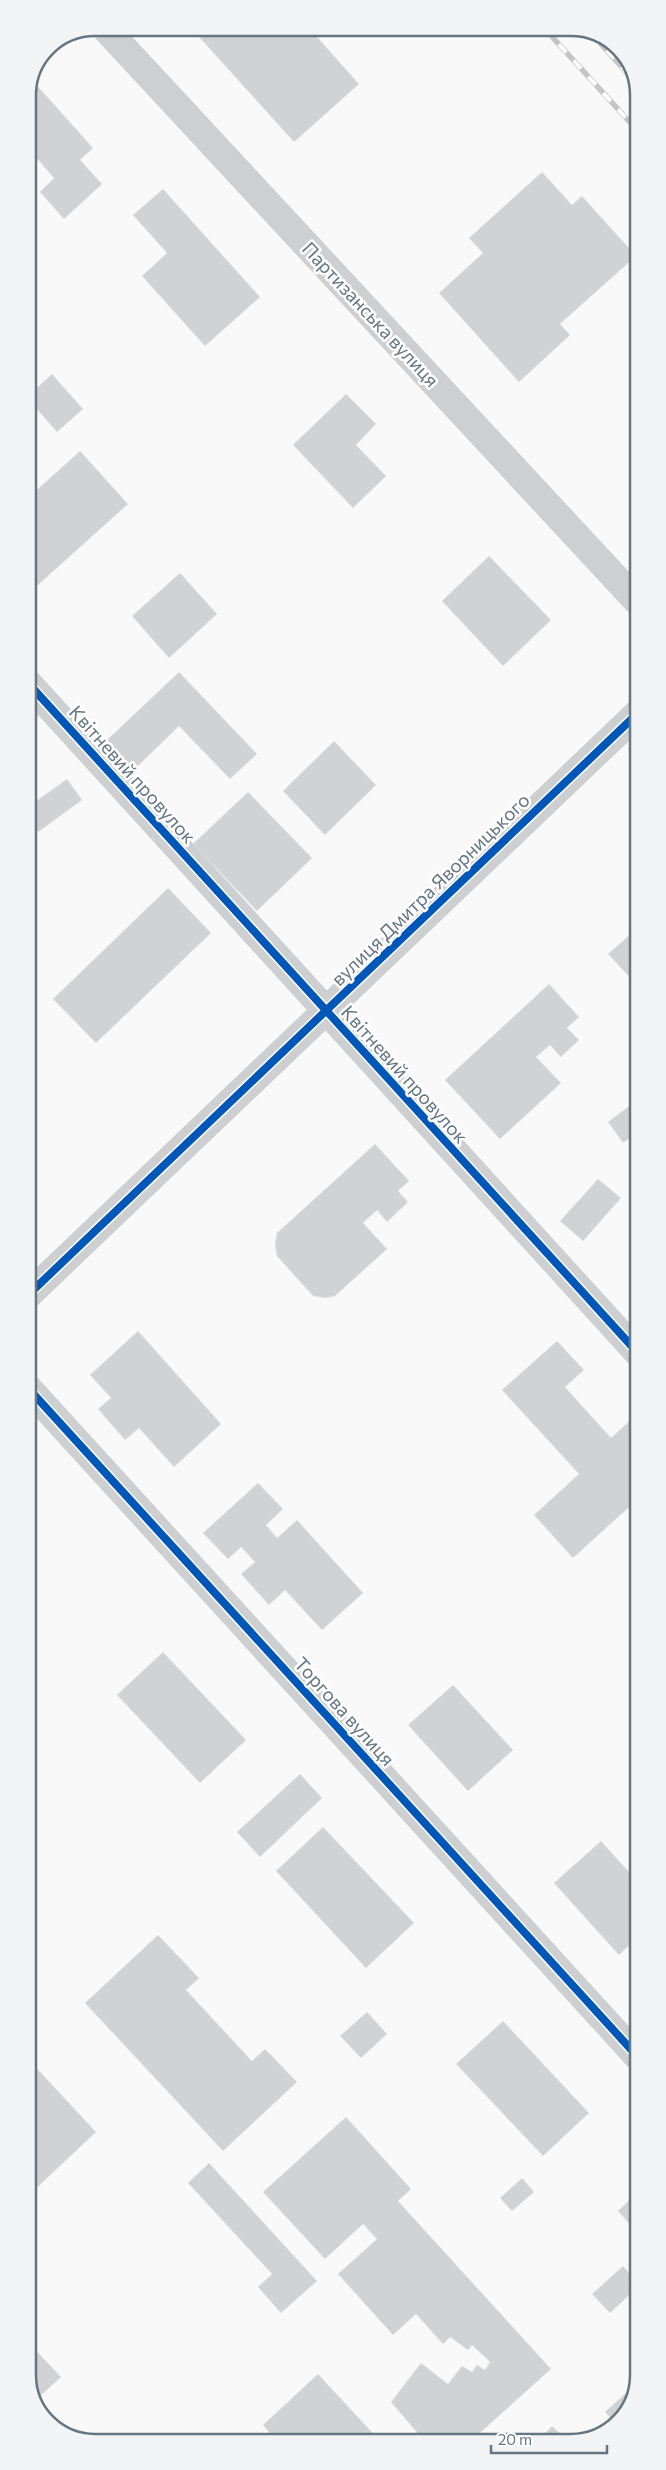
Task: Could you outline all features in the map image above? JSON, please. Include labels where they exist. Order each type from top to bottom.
[{"type":"street","name":"Партизанська вулиця","points":[[112,36],[630,592]]},
{"type":"street","name":"Квітневий провулок","points":[[36,692],[630,1344]]},
{"type":"street","name":"вулиця Дмитра Яворницького","points":[[36,1288],[630,721]]},
{"type":"street","name":"Торгова вулиця","points":[[36,1397],[630,2048]]},
{"type":"building","points":[[198,36],[316,36],[359,84],[294,142]]},
{"type":"building","points":[[37,85],[93,148],[80,160],[102,184],[64,219],[40,192],[54,178],[36,157]]},
{"type":"building","points":[[542,172],[572,205],[582,196],[630,249],[630,261],[560,324],[570,335],[519,382],[439,293],[483,253],[469,238]]},
{"type":"building","points":[[163,189],[260,297],[205,346],[142,276],[167,253],[133,215]]},
{"type":"building","points":[[52,374],[83,409],[57,432],[36,408],[36,389]]},
{"type":"building","points":[[346,394],[376,424],[356,445],[386,476],[353,508],[293,445]]},
{"type":"building","points":[[80,451],[128,504],[36,587],[36,491]]},
{"type":"building","points":[[489,556],[551,620],[503,666],[442,601]]},
{"type":"building","points":[[180,573],[217,614],[169,658],[132,616]]},
{"type":"building","points":[[179,672],[257,754],[230,779],[179,726],[134,770],[106,741]]},
{"type":"building","points":[[334,741],[376,785],[325,835],[283,791]]},
{"type":"building","points":[[67,779],[82,800],[38,832],[36,829],[36,801]]},
{"type":"building","points":[[248,792],[312,858],[257,911],[193,844]]},
{"type":"building","points":[[168,888],[211,933],[96,1043],[53,999]]},
{"type":"building","points":[[630,935],[630,977],[608,954]]},
{"type":"building","points":[[549,984],[579,1017],[567,1028],[579,1040],[561,1057],[550,1045],[536,1057],[561,1083],[500,1139],[445,1080]]},
{"type":"building","points":[[630,1106],[630,1138],[623,1143],[608,1122]]},
{"type":"building","points":[[375,1144],[409,1181],[398,1191],[408,1202],[387,1222],[377,1210],[363,1223],[387,1249],[335,1296],[326,1298],[313,1296],[277,1256],[275,1244],[277,1233]]},
{"type":"building","points":[[598,1179],[621,1198],[583,1241],[560,1221]]},
{"type":"building","points":[[138,1331],[221,1424],[174,1467],[139,1428],[125,1440],[98,1409],[111,1398],[90,1375]]},
{"type":"building","points":[[557,1341],[584,1370],[565,1387],[611,1438],[630,1421],[630,1506],[573,1558],[534,1515],[579,1474],[502,1390]]},
{"type":"building","points":[[258,1483],[283,1509],[266,1525],[277,1538],[297,1520],[363,1593],[322,1630],[285,1590],[269,1605],[241,1574],[255,1562],[241,1547],[228,1559],[203,1533]]},
{"type":"building","points":[[163,1652],[246,1740],[200,1783],[117,1695]]},
{"type":"building","points":[[453,1685],[513,1750],[468,1791],[408,1725]]},
{"type":"building","points":[[300,1774],[322,1798],[260,1857],[237,1832]]},
{"type":"building","points":[[323,1827],[414,1923],[366,1968],[276,1871]]},
{"type":"building","points":[[601,1841],[630,1873],[630,1945],[619,1955],[554,1883]]},
{"type":"building","points":[[158,1935],[199,1978],[186,1990],[252,2061],[265,2049],[297,2082],[223,2151],[85,2003]]},
{"type":"building","points":[[367,2012],[387,2034],[361,2058],[340,2036]]},
{"type":"building","points":[[503,2021],[589,2113],[543,2156],[456,2064]]},
{"type":"building","points":[[36,2068],[96,2132],[36,2188]]},
{"type":"building","points":[[346,2117],[411,2189],[398,2201],[551,2369],[479,2434],[418,2434],[391,2402],[421,2363],[448,2384],[462,2366],[472,2372],[477,2365],[485,2370],[490,2362],[472,2345],[468,2350],[450,2337],[443,2344],[416,2314],[393,2335],[338,2274],[377,2239],[363,2224],[325,2259],[263,2192]]},
{"type":"building","points":[[209,2163],[317,2281],[281,2313],[258,2287],[272,2274],[188,2183]]},
{"type":"building","points":[[522,2178],[534,2192],[512,2211],[500,2198]]},
{"type":"building","points":[[630,2200],[630,2224],[618,2211]]},
{"type":"building","points":[[623,2266],[630,2274],[630,2294],[610,2313],[592,2294]]},
{"type":"building","points":[[36,2350],[61,2377],[40,2396],[37,2386]]},
{"type":"building","points":[[318,2374],[374,2434],[271,2434],[263,2425]]},
{"type":"building","points":[[627,2394],[622,2404],[611,2418],[605,2412]]},
{"type":"building","points":[[552,2426],[561,2434],[545,2434]]},
{"type":"railway","points":[[551,36],[630,122]]},
{"type":"railway","points":[[603,46],[623,69]]},
{"type":"cycle path","points":[[36,692],[630,1344]]},
{"type":"cycle path","points":[[36,1287],[630,721]]},
{"type":"cycle path","points":[[36,1397],[630,2048]]}]
